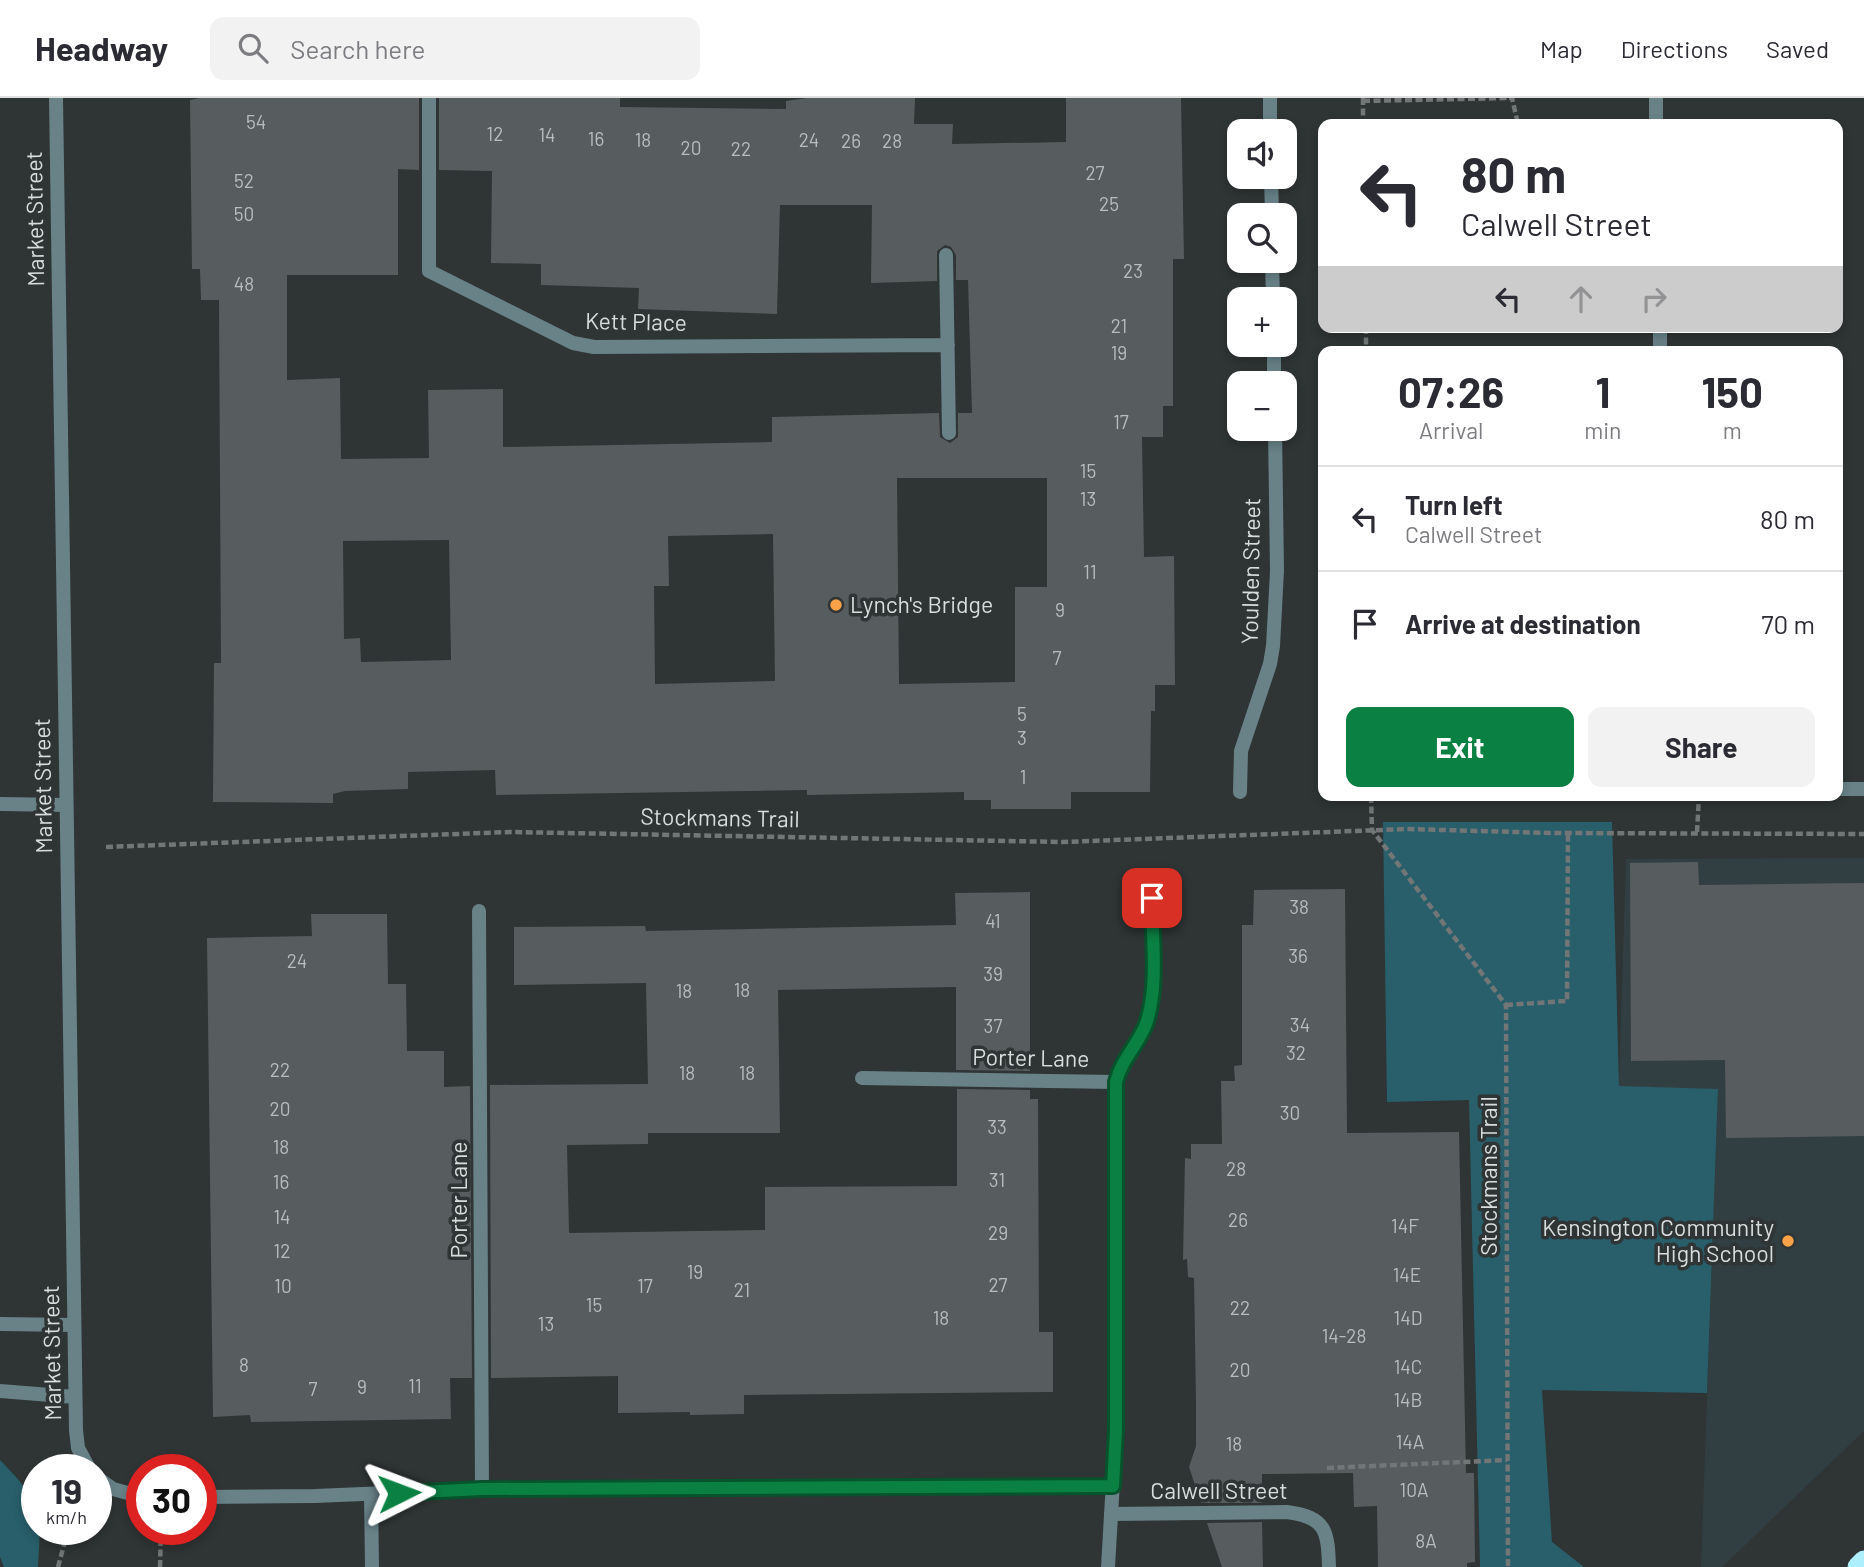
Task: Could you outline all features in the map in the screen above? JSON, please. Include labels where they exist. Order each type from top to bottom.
[{"type":"highway","points":[[1858,1567],[1864,1561]]},
{"type":"street","name":"Market Street","points":[[56,98],[75,1398],[78,1448],[81,1454]]},
{"type":"street","name":"Kett Place","points":[[429,98],[429,271],[573,343],[594,347],[948,345]]},
{"type":"street","points":[[1270,98],[1270,119]]},
{"type":"street","points":[[1656,98],[1656,119]]},
{"type":"street","points":[[946,255],[949,433]]},
{"type":"street","name":"Youlden Street","points":[[1240,792],[1241,751],[1270,664],[1273,646],[1277,570],[1275,441]]},
{"type":"street","points":[[1843,789],[1864,789]]},
{"type":"street","points":[[0,804],[66,805]]},
{"type":"street","points":[[1108,1567],[1116,1430],[1116,1082],[1119,1068],[1145,1025],[1150,1006],[1152,898]]},
{"type":"street","name":"Porter Lane","points":[[479,911],[482,1489]]},
{"type":"street","name":"Porter Lane","points":[[862,1078],[1116,1082]]},
{"type":"street","points":[[0,1324],[74,1325]]},
{"type":"street","points":[[0,1391],[75,1398]]},
{"type":"street","points":[[217,1497],[482,1489],[1113,1486]]},
{"type":"street","points":[[371,1494],[372,1567]]},
{"type":"street","name":"Calwell Street","points":[[1111,1514],[1287,1512],[1310,1516],[1323,1527],[1329,1567]]},
{"type":"path","points":[[1363,119],[1363,100],[1509,98],[1512,98],[1517,119]]},
{"type":"path","points":[[1371,801],[1372,830],[1506,1005],[1567,1002],[1568,833]]},
{"type":"path","points":[[1697,832],[1699,801]]},
{"type":"path","name":"Stockmans Trail","points":[[67,849],[510,832],[1063,842],[1372,830],[1864,834]]},
{"type":"path","name":"Stockmans Trail","points":[[1506,1005],[1507,1567]]},
{"type":"path","points":[[1326,1468],[1507,1460]]},
{"type":"path","points":[[58,1567],[64,1545]]},
{"type":"path","points":[[160,1567],[161,1545]]},
{"type":"shaded area","points":[[1383,822],[1612,822],[1619,1086],[1718,1089],[1707,1393],[1542,1390],[1552,1542],[1584,1567],[1480,1567],[1469,1100],[1387,1102]]},
{"type":"shaded area","name":"Kensington Community High School","points":[[1864,858],[1864,1431],[1722,1567],[1701,1567],[1718,1090],[1619,1086],[1626,859]]},
{"type":"shaded area","points":[[0,1460],[21,1484],[21,1545],[39,1545],[38,1567],[4,1567],[0,1557]]},
{"type":"building","points":[[419,98],[419,170],[398,169],[398,275],[287,275],[287,380],[340,378],[341,459],[429,458],[428,390],[503,389],[503,447],[772,442],[772,417],[939,413],[940,437],[950,443],[958,437],[958,413],[972,413],[968,280],[956,280],[956,255],[951,247],[945,245],[937,251],[937,281],[871,283],[872,205],[780,205],[777,314],[638,309],[639,288],[541,285],[541,264],[491,263],[492,171],[439,170],[439,98],[620,98],[620,107],[786,109],[786,101],[807,98],[915,98],[914,124],[953,124],[952,144],[1066,142],[1066,98],[1181,98],[1184,259],[1173,259],[1173,406],[1163,406],[1163,437],[1142,437],[1144,557],[1174,556],[1175,685],[1155,685],[1155,711],[1151,711],[1150,792],[1071,792],[1071,809],[991,809],[991,800],[964,800],[964,792],[807,795],[807,790],[496,795],[495,770],[408,772],[408,789],[345,791],[333,794],[333,803],[213,802],[214,663],[221,663],[219,300],[201,300],[200,269],[192,269],[190,100]],"holes":[[[897,478],[1047,478],[1047,587],[1015,587],[1015,682],[899,684]],[[773,534],[775,681],[655,684],[654,586],[669,586],[668,536]],[[449,540],[451,660],[361,662],[360,638],[344,639],[343,541]]]},
{"type":"building","points":[[1698,862],[1699,885],[1864,883],[1864,1136],[1726,1138],[1725,1060],[1631,1061],[1630,863]]},
{"type":"building","points":[[1345,889],[1347,1133],[1459,1132],[1466,1473],[1474,1473],[1475,1562],[1467,1563],[1467,1567],[1378,1567],[1377,1506],[1354,1507],[1353,1473],[1262,1474],[1262,1503],[1201,1503],[1189,1467],[1196,1446],[1196,1403],[1194,1278],[1188,1277],[1187,1259],[1183,1260],[1185,1158],[1191,1159],[1191,1144],[1222,1144],[1221,1081],[1235,1081],[1234,1066],[1242,1065],[1242,925],[1253,925],[1254,890]]},
{"type":"building","points":[[1030,892],[1030,1071],[956,1070],[956,987],[778,990],[780,1133],[648,1133],[648,1144],[567,1145],[569,1233],[765,1230],[765,1187],[957,1186],[957,1089],[1030,1090],[1030,1099],[1038,1099],[1039,1332],[1053,1332],[1053,1392],[744,1395],[744,1414],[690,1415],[690,1412],[618,1413],[618,1376],[491,1378],[490,1085],[648,1084],[646,983],[514,985],[514,927],[645,926],[646,931],[956,925],[955,893]]},
{"type":"building","points":[[311,914],[387,914],[388,984],[406,984],[407,1051],[444,1051],[444,1087],[470,1086],[472,1378],[450,1378],[451,1419],[251,1422],[250,1415],[213,1417],[207,938],[312,936]]},
{"type":"building","points":[[1262,1522],[1263,1567],[1222,1567],[1207,1523]]},
{"type":"place","name":"Lynch's Bridge","points":[[836,605]]},
{"type":"place","name":"Kensington Community High School","points":[[1788,1241]]},
{"type":"route","points":[[399,1493],[482,1489],[779,1489],[1061,1484],[1113,1486],[1116,1430],[1116,1082],[1119,1068],[1145,1025],[1152,996],[1152,898]]}]
